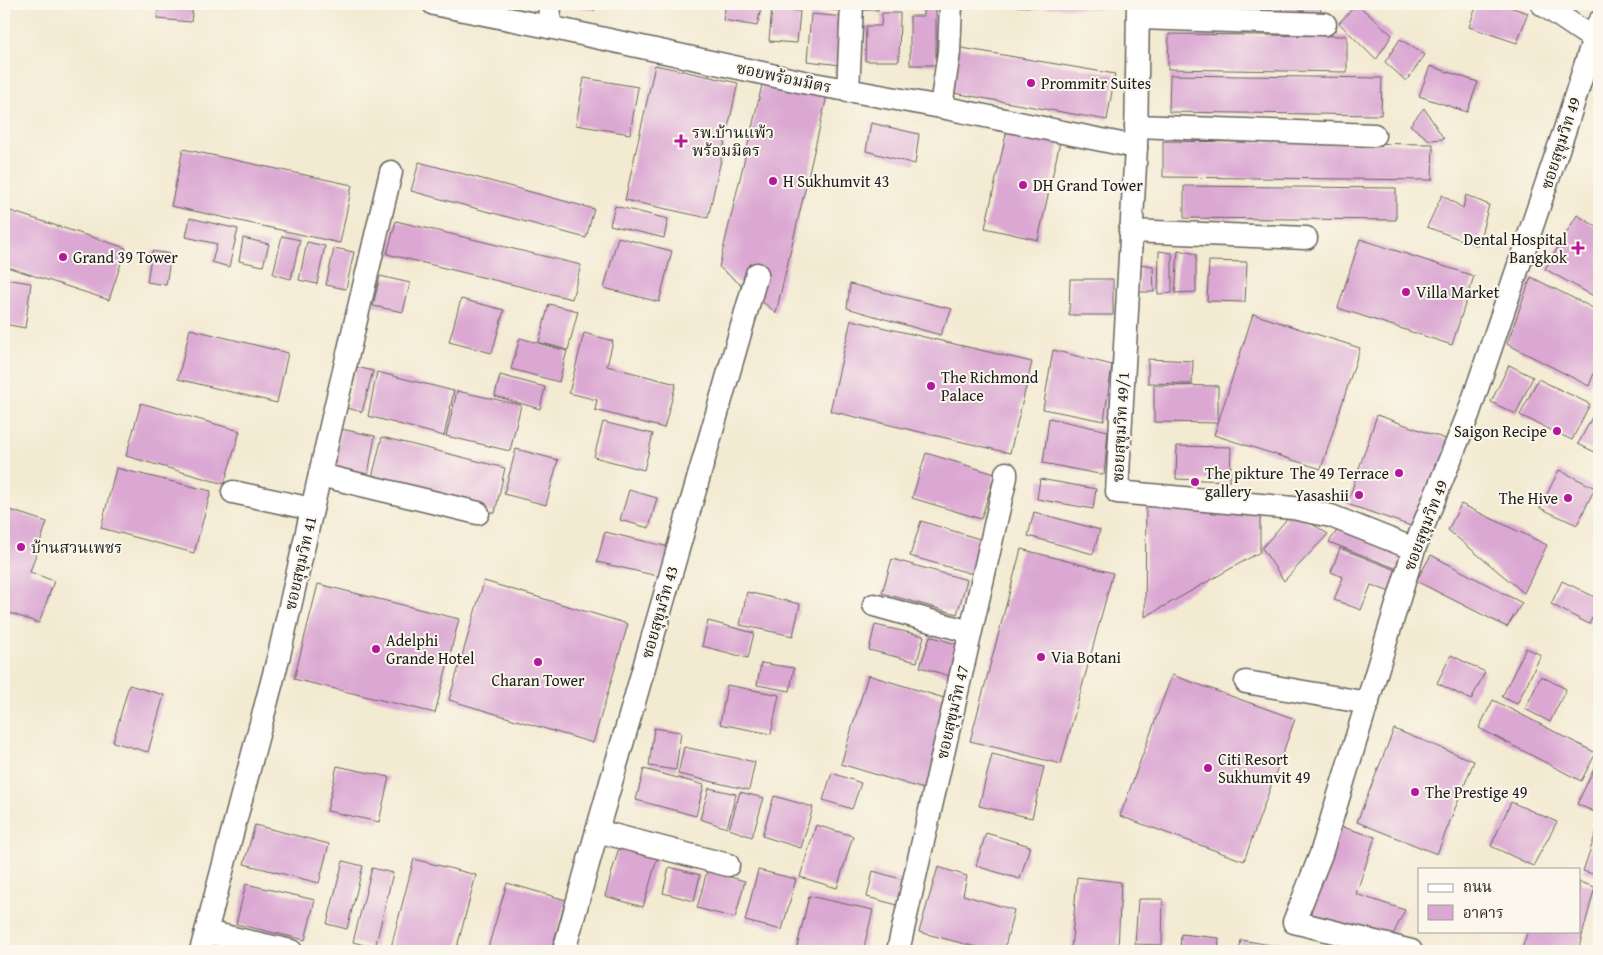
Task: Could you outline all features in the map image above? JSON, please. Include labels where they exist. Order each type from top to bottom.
[{"type":"street","name":"ซอยพร้อมมิตร","points":[[434,4],[848,91],[1136,136],[1374,135]]},
{"type":"street","points":[[549,27],[550,4]]},
{"type":"street","points":[[848,91],[852,4]]},
{"type":"street","points":[[942,107],[949,52],[951,4]]},
{"type":"street","points":[[1542,4],[1597,30]]},
{"type":"street","points":[[1138,11],[1325,24]]},
{"type":"street","name":"ซอยสุขุมวิท 49/1","points":[[1138,11],[1136,136],[1117,492],[1293,508],[1331,516],[1414,549]]},
{"type":"street","name":"ซอยสุขุมวิท 49","points":[[1404,950],[1294,922],[1321,854],[1414,549],[1468,415],[1597,30]]},
{"type":"street","name":"ซอยสุขุมวิท 41","points":[[204,941],[280,655],[312,509],[391,172]]},
{"type":"street","points":[[1130,231],[1306,238]]},
{"type":"street","name":"ซอยสุขุมวิท 43","points":[[564,951],[757,274]]},
{"type":"street","name":"ซอยสุขุมวิท 47","points":[[898,951],[1006,473]]},
{"type":"street","points":[[320,475],[478,513]]},
{"type":"street","points":[[233,492],[312,509]]},
{"type":"street","points":[[874,605],[970,632]]},
{"type":"street","points":[[1246,682],[1368,703]]},
{"type":"street","points":[[597,831],[728,865]]},
{"type":"street","points":[[204,941],[291,951]]},
{"type":"building","points":[[159,4],[193,4],[191,22],[157,19]]},
{"type":"building","points":[[580,4],[597,4],[595,10],[579,7]]},
{"type":"building","points":[[726,4],[762,4],[757,26],[723,20]]},
{"type":"building","points":[[810,4],[843,4],[842,11],[810,8]]},
{"type":"building","points":[[858,4],[878,4],[878,10],[858,10]]},
{"type":"building","points":[[923,4],[936,4],[936,65],[910,65],[910,16],[923,16]]},
{"type":"building","points":[[1001,4],[1105,4],[1105,9],[1001,6]]},
{"type":"building","points":[[1245,4],[1263,4],[1262,9],[1245,9]]},
{"type":"building","points":[[1267,4],[1281,4],[1282,16],[1267,18]]},
{"type":"building","points":[[1285,4],[1317,4],[1321,10],[1316,20],[1286,15]]},
{"type":"building","points":[[1357,4],[1392,35],[1376,60],[1339,23]]},
{"type":"building","points":[[1477,4],[1501,4],[1528,13],[1517,43],[1469,27]]},
{"type":"building","points":[[772,8],[800,11],[797,43],[769,41]]},
{"type":"building","points":[[882,13],[900,13],[899,61],[865,61],[866,26],[881,26]]},
{"type":"building","points":[[811,14],[845,17],[841,65],[807,61]]},
{"type":"building","points":[[1169,34],[1347,36],[1347,72],[1168,69]]},
{"type":"building","points":[[1400,39],[1425,55],[1406,81],[1385,62]]},
{"type":"building","name":"Prommitr Suites","points":[[956,47],[1115,74],[1107,120],[948,92]]},
{"type":"building","name":"รพ.บ้านแพ้ว พร้อมมิตร","points":[[655,65],[738,83],[708,218],[625,200]]},
{"type":"building","points":[[1430,66],[1478,82],[1467,112],[1419,96]]},
{"type":"building","points":[[1170,75],[1382,78],[1381,115],[1169,112]]},
{"type":"building","points":[[584,78],[638,87],[630,134],[576,125]]},
{"type":"building","name":"H Sukhumvit 43","points":[[763,81],[827,96],[776,313],[719,267]]},
{"type":"building","points":[[1424,108],[1444,139],[1429,140],[1410,125]]},
{"type":"building","points":[[871,123],[919,134],[915,164],[866,151]]},
{"type":"building","name":"DH Grand Tower","points":[[1007,130],[1060,142],[1038,240],[985,228]]},
{"type":"building","points":[[1163,141],[1433,144],[1432,180],[1163,177]]},
{"type":"building","points":[[183,149],[352,185],[340,243],[171,206]]},
{"type":"building","points":[[419,162],[594,209],[586,238],[411,191]]},
{"type":"building","points":[[1184,186],[1396,188],[1396,220],[1184,218]]},
{"type":"building","points":[[1442,195],[1463,208],[1466,195],[1489,205],[1478,246],[1427,227]]},
{"type":"building","points":[[615,206],[668,219],[664,238],[610,225]]},
{"type":"building","name":"Grand 39 Tower","points":[[4,209],[126,248],[109,300],[4,266]]},
{"type":"building","name":"Dental Hospital Bangkok","points":[[1577,215],[1599,228],[1599,299],[1545,269]]},
{"type":"building","points":[[190,218],[238,229],[229,267],[212,262],[217,244],[186,237]]},
{"type":"building","points":[[396,221],[581,265],[572,299],[387,254]]},
{"type":"building","points":[[282,236],[300,240],[291,279],[273,274]]},
{"type":"building","points":[[618,237],[672,251],[659,302],[604,288]]},
{"type":"building","points":[[243,238],[269,244],[263,266],[239,261]]},
{"type":"building","points":[[1360,239],[1474,276],[1452,345],[1338,308]]},
{"type":"building","points":[[307,242],[325,246],[317,284],[299,280]]},
{"type":"building","points":[[334,248],[354,252],[346,289],[326,285]]},
{"type":"building","points":[[1178,250],[1196,254],[1196,292],[1175,293]]},
{"type":"building","points":[[152,251],[171,254],[166,285],[147,282]]},
{"type":"building","points":[[1159,251],[1172,253],[1172,293],[1158,294]]},
{"type":"building","points":[[1209,261],[1247,262],[1245,302],[1207,301]]},
{"type":"building","points":[[1140,264],[1153,266],[1154,292],[1139,292]]},
{"type":"building","points":[[380,276],[410,283],[403,312],[373,306]]},
{"type":"building","points":[[1531,277],[1599,311],[1599,360],[1589,386],[1507,344]]},
{"type":"building","points":[[4,279],[31,283],[25,328],[4,324]]},
{"type":"building","points":[[1070,279],[1113,279],[1113,315],[1069,315]]},
{"type":"building","points":[[850,284],[952,309],[940,335],[847,308]]},
{"type":"building","points":[[461,299],[504,310],[492,353],[449,342]]},
{"type":"building","points":[[549,304],[578,311],[568,350],[539,342]]},
{"type":"building","points":[[1253,314],[1360,348],[1321,469],[1214,435]]},
{"type":"building","name":"The Richmond Palace","points":[[851,320],[1032,362],[1010,453],[830,411]]},
{"type":"building","points":[[190,329],[288,353],[277,403],[178,379]]},
{"type":"building","points":[[584,333],[613,341],[607,366],[676,384],[664,428],[595,410],[597,400],[569,393]]},
{"type":"building","points":[[520,338],[567,351],[559,382],[511,369]]},
{"type":"building","points":[[1053,350],[1112,365],[1104,421],[1043,409]]},
{"type":"building","points":[[1148,359],[1193,361],[1192,384],[1148,383]]},
{"type":"building","points":[[1509,365],[1533,377],[1516,414],[1491,402]]},
{"type":"building","points":[[357,367],[373,371],[362,412],[347,408]]},
{"type":"building","points":[[377,372],[454,391],[444,436],[368,416]]},
{"type":"building","points":[[500,375],[545,387],[540,409],[495,396]]},
{"type":"building","points":[[1538,379],[1590,404],[1572,440],[1520,415]]},
{"type":"building","points":[[1154,385],[1218,386],[1218,423],[1154,422]]},
{"type":"building","points":[[457,391],[521,405],[510,451],[446,436]]},
{"type":"building","points":[[141,403],[240,431],[224,484],[126,456]]},
{"type":"building","points":[[1597,408],[1599,409],[1599,454],[1578,444]]},
{"type":"building","name":"The 49 Terrace","points":[[1377,415],[1454,442],[1420,529],[1347,504]]},
{"type":"building","points":[[1049,418],[1108,431],[1104,475],[1043,463]]},
{"type":"building","points":[[603,422],[653,434],[644,470],[594,457]]},
{"type":"building","points":[[341,429],[375,436],[367,480],[333,474]]},
{"type":"building","points":[[382,437],[505,468],[495,513],[371,482]]},
{"type":"building","points":[[1177,446],[1231,447],[1230,481],[1176,479]]},
{"type":"building","points":[[516,449],[558,460],[546,505],[504,494]]},
{"type":"building","points":[[926,453],[995,474],[981,519],[912,498]]},
{"type":"building","points":[[116,468],[211,491],[194,553],[101,528]]},
{"type":"building","name":"The Hive","points":[[1559,470],[1595,488],[1577,525],[1540,508]]},
{"type":"building","points":[[1040,479],[1096,489],[1093,509],[1037,499]]},
{"type":"building","points":[[629,490],[657,498],[649,528],[620,520]]},
{"type":"building","points":[[1146,504],[1260,512],[1260,552],[1145,617]]},
{"type":"building","points":[[1461,504],[1547,545],[1524,593],[1448,530]]},
{"type":"building","name":"บ้านสวนเพชร","points":[[7,509],[47,522],[30,572],[54,581],[39,623],[4,611],[4,519]]},
{"type":"building","points":[[1034,512],[1100,530],[1093,554],[1028,536]]},
{"type":"building","points":[[1293,512],[1328,534],[1284,581],[1262,548]]},
{"type":"building","points":[[921,521],[986,541],[976,575],[910,556]]},
{"type":"building","points":[[1338,529],[1407,555],[1405,572],[1329,542]]},
{"type":"building","points":[[605,532],[669,547],[662,577],[597,562]]},
{"type":"building","points":[[1340,548],[1401,572],[1393,593],[1371,585],[1361,610],[1334,600],[1343,577],[1331,572]]},
{"type":"building","name":"Via Botani","points":[[1021,549],[1113,573],[1061,764],[970,741]]},
{"type":"building","points":[[1431,555],[1522,603],[1507,627],[1416,581]]},
{"type":"building","points":[[892,559],[967,580],[957,614],[882,593]]},
{"type":"building","name":"Charan Tower","points":[[484,581],[628,624],[593,743],[449,700]]},
{"type":"building","points":[[1562,581],[1599,599],[1599,605],[1589,624],[1551,604]]},
{"type":"building","name":"Adelphi Grande Hotel","points":[[318,584],[459,619],[435,713],[294,679]]},
{"type":"building","points":[[747,592],[800,604],[793,636],[740,625]]},
{"type":"building","points":[[708,621],[754,633],[748,658],[702,646]]},
{"type":"building","points":[[875,625],[924,636],[917,662],[869,650]]},
{"type":"building","points":[[930,636],[966,647],[956,678],[920,667]]},
{"type":"building","points":[[1526,648],[1541,655],[1517,704],[1502,697]]},
{"type":"building","points":[[1451,655],[1485,672],[1471,700],[1437,683]]},
{"type":"building","points":[[761,663],[794,668],[790,691],[757,685]]},
{"type":"building","points":[[868,675],[954,701],[927,790],[841,764]]},
{"type":"building","name":"Citi Resort Sukhumvit 49","points":[[1172,675],[1295,719],[1244,861],[1120,816]]},
{"type":"building","points":[[1541,676],[1566,689],[1550,722],[1525,709]]},
{"type":"building","points":[[129,685],[164,695],[148,752],[113,742]]},
{"type":"building","points":[[727,685],[779,695],[771,734],[720,724]]},
{"type":"building","points":[[1493,700],[1596,753],[1581,781],[1479,728]]},
{"type":"building","points":[[654,728],[681,732],[676,770],[649,766]]},
{"type":"building","name":"The Prestige 49","points":[[1394,729],[1474,761],[1437,854],[1357,822]]},
{"type":"building","points":[[684,747],[755,762],[749,790],[678,774]]},
{"type":"building","points":[[992,754],[1044,767],[1032,818],[979,806]]},
{"type":"building","points":[[337,766],[389,777],[379,822],[327,811]]},
{"type":"building","points":[[644,769],[704,785],[696,816],[636,800]]},
{"type":"building","points":[[1594,769],[1599,771],[1599,814],[1577,804]]},
{"type":"building","points":[[832,773],[861,783],[852,809],[823,800]]},
{"type":"building","points":[[709,788],[736,794],[727,828],[700,819]]},
{"type":"building","points":[[740,792],[764,798],[752,837],[729,829]]},
{"type":"building","points":[[774,796],[813,807],[801,848],[762,836]]},
{"type":"building","points":[[1511,802],[1557,822],[1533,866],[1491,846]]},
{"type":"building","points":[[255,825],[329,844],[319,883],[244,864]]},
{"type":"building","points":[[816,825],[853,836],[837,888],[800,877]]},
{"type":"building","points":[[1339,826],[1375,837],[1356,894],[1405,910],[1390,941],[1303,917]]},
{"type":"building","points":[[1597,830],[1599,830],[1599,876],[1583,871]]},
{"type":"building","points":[[986,833],[1030,846],[1020,879],[976,866]]},
{"type":"building","points":[[620,844],[659,852],[643,907],[605,896]]},
{"type":"building","points":[[414,859],[476,875],[456,951],[390,951]]},
{"type":"building","points":[[343,861],[363,866],[347,929],[327,924]]},
{"type":"building","points":[[669,867],[700,875],[694,901],[663,893]]},
{"type":"building","points":[[938,867],[967,876],[963,895],[1014,910],[1004,951],[992,951],[919,932]]},
{"type":"building","points":[[372,868],[393,873],[375,948],[353,942]]},
{"type":"building","points":[[758,870],[796,879],[782,930],[745,921]]},
{"type":"building","points":[[707,871],[745,881],[735,918],[697,908]]},
{"type":"building","points":[[873,871],[908,881],[901,906],[867,897]]},
{"type":"building","points":[[1077,877],[1121,882],[1118,951],[1071,951]]},
{"type":"building","points":[[1580,882],[1595,887],[1578,951],[1521,951],[1528,932],[1580,932]]},
{"type":"building","points":[[507,883],[566,900],[551,951],[487,951]]},
{"type":"building","points":[[246,884],[315,900],[305,940],[236,924]]},
{"type":"building","points":[[809,896],[873,910],[863,951],[796,951]]},
{"type":"building","points":[[1138,899],[1163,899],[1162,945],[1135,944]]},
{"type":"building","points":[[1181,934],[1219,938],[1218,951],[1180,951]]},
{"type":"building","points":[[1241,940],[1300,950],[1300,951],[1239,951]]},
{"type":"place","name":"Prommitr Suites","points":[[1031,83]]},
{"type":"place","name":"รพ.บ้านแพ้ว พร้อมมิตร","points":[[681,141]]},
{"type":"place","name":"H Sukhumvit 43","points":[[773,181]]},
{"type":"place","name":"DH Grand Tower","points":[[1023,185]]},
{"type":"place","name":"Dental Hospital Bangkok","points":[[1578,248]]},
{"type":"place","name":"Grand 39 Tower","points":[[63,257]]},
{"type":"place","name":"Villa Market","points":[[1406,292]]},
{"type":"place","name":"The Richmond Palace","points":[[931,386]]},
{"type":"place","name":"Saigon Recipe","points":[[1557,431]]},
{"type":"place","name":"The 49 Terrace","points":[[1399,473]]},
{"type":"place","name":"The pikture gallery","points":[[1195,482]]},
{"type":"place","name":"Yasashii","points":[[1359,495]]},
{"type":"place","name":"The Hive","points":[[1568,498]]},
{"type":"place","name":"บ้านสวนเพชร","points":[[21,547]]},
{"type":"place","name":"Adelphi Grande Hotel","points":[[376,649]]},
{"type":"place","name":"Via Botani","points":[[1041,657]]},
{"type":"place","name":"Charan Tower","points":[[538,662]]},
{"type":"place","name":"Citi Resort Sukhumvit 49","points":[[1208,768]]},
{"type":"place","name":"The Prestige 49","points":[[1415,792]]}]
